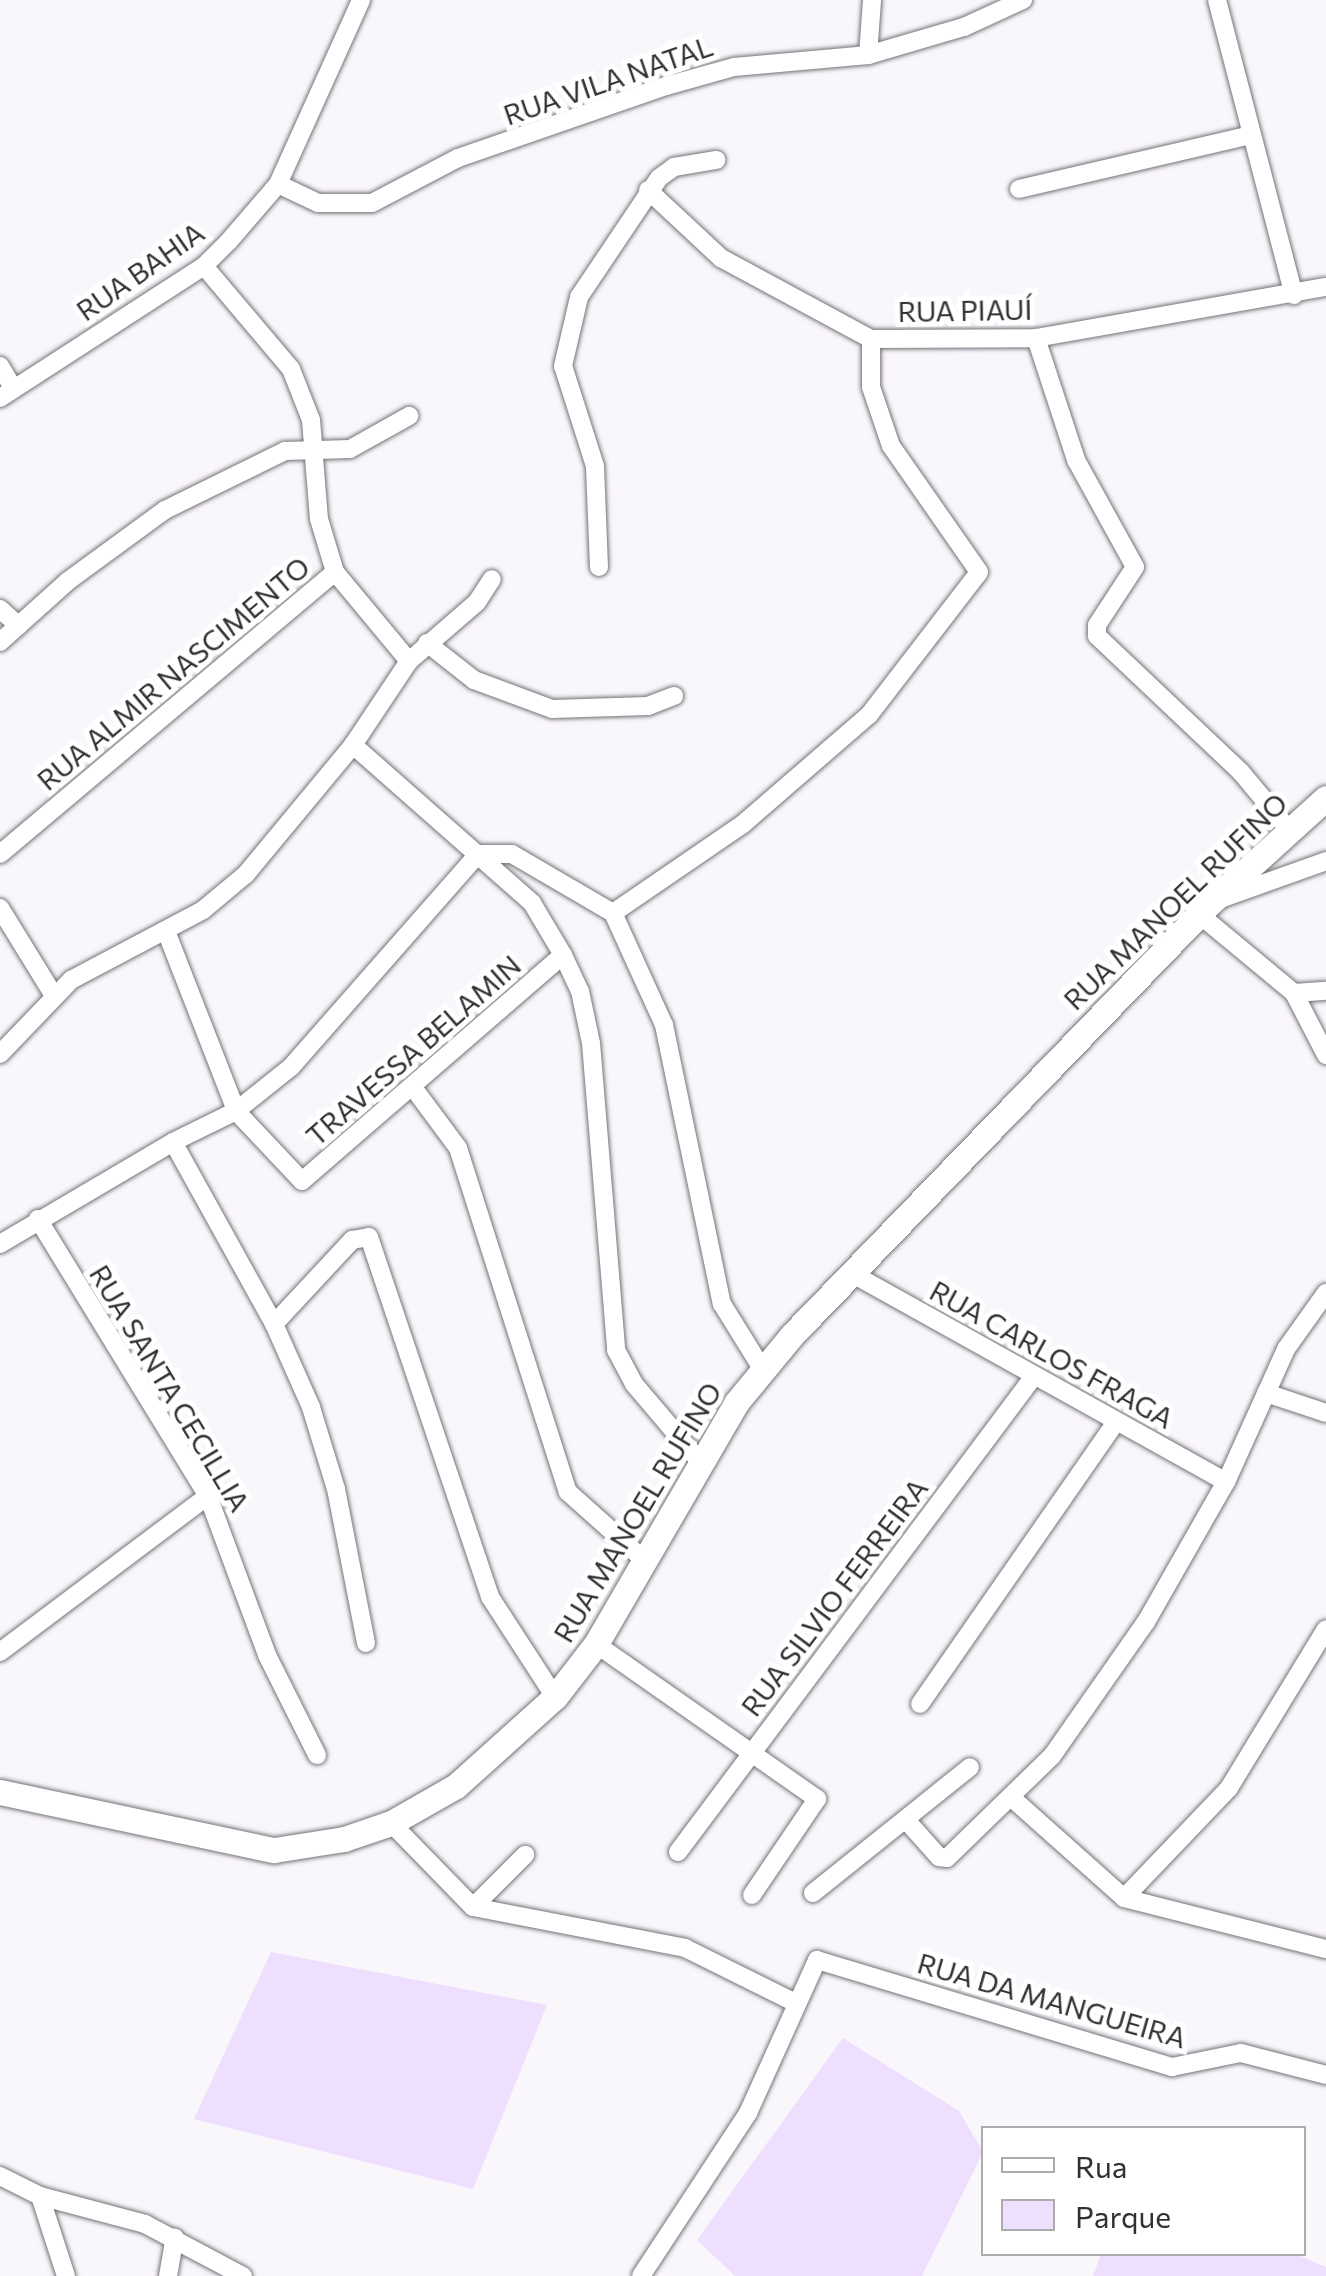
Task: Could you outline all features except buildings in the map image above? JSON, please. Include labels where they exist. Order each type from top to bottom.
[{"type":"main road","name":"RUA MANOEL RUFINO","points":[[0,1792],[256,1848],[344,1840],[391,1823],[456,1786],[555,1697],[596,1644],[643,1559],[763,1370],[1205,909],[1326,798]]},
{"type":"street","name":"RUA BAHIA","points":[[6,393],[204,266],[278,184],[361,0]]},
{"type":"street","points":[[868,55],[872,0]]},
{"type":"street","name":"RUA VILA NATAL","points":[[278,184],[318,203],[372,203],[458,158],[666,86],[734,67],[868,55],[1023,0]]},
{"type":"street","points":[[1217,0],[1294,294]]},
{"type":"street","points":[[1019,189],[1251,135]]},
{"type":"street","points":[[599,567],[595,466],[563,366],[579,298],[648,190],[674,167],[716,160]]},
{"type":"street","name":"RUA PIAUÍ","points":[[648,190],[721,258],[871,339],[1036,338],[1326,287]]},
{"type":"street","points":[[204,266],[290,368],[316,452],[319,519],[334,572],[409,661]]},
{"type":"street","points":[[1036,338],[1076,460],[1135,567],[1096,630],[1240,771],[1290,830]]},
{"type":"street","points":[[613,912],[744,824],[869,716],[978,572],[913,482],[884,430],[872,387],[871,339]]},
{"type":"street","points":[[0,366],[6,393]]},
{"type":"street","points":[[0,642],[164,510],[285,451],[316,452],[374,440],[409,416]]},
{"type":"street","name":"RUA ALMIR NASCIMENTO","points":[[0,854],[334,572]]},
{"type":"street","points":[[0,1054],[53,994],[166,931],[246,874],[352,745],[409,661],[476,602],[492,579]]},
{"type":"street","points":[[0,609],[19,626]]},
{"type":"street","points":[[427,643],[474,680],[552,709],[648,706],[674,696]]},
{"type":"street","points":[[352,745],[532,903],[563,955],[580,991],[591,1044],[616,1350],[634,1384],[701,1464]]},
{"type":"street","points":[[0,1244],[173,1142],[236,1111],[292,1067],[478,854],[512,854],[613,912],[664,1025],[722,1304],[763,1370]]},
{"type":"street","points":[[1326,861],[1205,909],[1294,993],[1326,1055]]},
{"type":"street","points":[[0,908],[53,994]]},
{"type":"street","points":[[166,931],[236,1111]]},
{"type":"street","name":"TRAVESSA BELAMIN","points":[[236,1111],[297,1180],[308,1178],[563,955]]},
{"type":"street","points":[[1294,993],[1326,990]]},
{"type":"street","points":[[412,1086],[458,1148],[568,1492],[643,1559]]},
{"type":"street","points":[[173,1142],[274,1324],[321,1435],[366,1644]]},
{"type":"street","name":"RUA SANTA CECILLIA","points":[[38,1219],[208,1496],[267,1654],[318,1754]]},
{"type":"street","points":[[274,1324],[352,1240],[369,1236],[484,1582],[555,1697]]},
{"type":"street","name":"RUA CARLOS FRAGA","points":[[852,1273],[1226,1482]]},
{"type":"street","points":[[906,1820],[948,1858],[1013,1799],[1102,1691],[1226,1482],[1286,1349],[1326,1293]]},
{"type":"street","name":"RUA SILVIO FERREIRA","points":[[678,1852],[1034,1376]]},
{"type":"street","points":[[1266,1393],[1326,1412]]},
{"type":"street","points":[[920,1704],[1116,1422]]},
{"type":"street","points":[[0,1652],[208,1496]]},
{"type":"street","points":[[1124,1898],[1230,1788],[1326,1629]]},
{"type":"street","points":[[596,1644],[817,1799],[752,1895]]},
{"type":"street","points":[[813,1893],[970,1767]]},
{"type":"street","points":[[1013,1799],[1124,1898],[1326,1949]]},
{"type":"street","points":[[391,1823],[472,1907],[685,1948],[794,2002],[748,2114],[641,2276]]},
{"type":"street","points":[[472,1907],[525,1855]]},
{"type":"street","name":"RUA DA MANGUEIRA","points":[[794,2002],[813,1962],[821,1961],[1172,2067],[1198,2067],[1241,2053],[1326,2075]]},
{"type":"street","points":[[0,2176],[40,2196],[120,2214],[175,2238],[244,2276]]},
{"type":"street","points":[[40,2196],[63,2274]]},
{"type":"street","points":[[168,2276],[175,2238]]},
{"type":"green space","points":[[271,1952],[547,2005],[473,2189],[194,2119]]},
{"type":"green space","points":[[843,2038],[959,2111],[981,2149],[981,2156],[922,2276],[735,2276],[697,2240]]},
{"type":"green space","points":[[1100,2256],[1300,2256],[1326,2267],[1326,2276],[1093,2276]]}]
